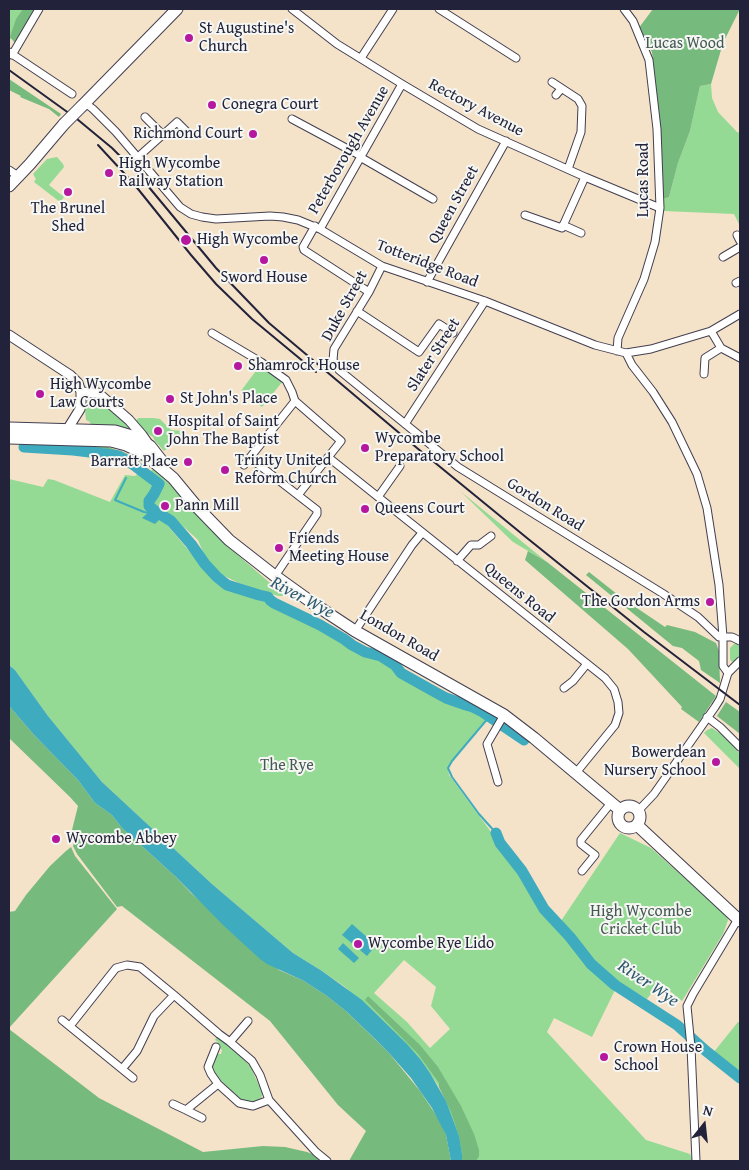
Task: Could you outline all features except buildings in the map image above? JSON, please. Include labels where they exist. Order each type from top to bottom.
[{"type":"main road","points":[[9,186],[14,173],[177,9]]},
{"type":"main road","points":[[9,428],[67,435]]},
{"type":"main road","points":[[9,438],[67,435]]},
{"type":"main road","name":"London Road","points":[[67,435],[111,441],[149,452],[229,540],[275,576],[355,631],[504,715],[615,807],[617,818],[622,827],[628,829],[637,825],[739,920]]},
{"type":"main road","points":[[615,807],[623,808],[630,806],[638,811],[640,818],[637,825]]},
{"type":"street","points":[[40,9],[10,54],[72,94]]},
{"type":"street","name":"Rectory Avenue","points":[[292,9],[337,44],[478,129],[660,208]]},
{"type":"street","points":[[361,58],[393,9]]},
{"type":"street","points":[[439,9],[516,58]]},
{"type":"street","name":"Lucas Road","points":[[617,351],[618,338],[644,278],[655,242],[660,208],[657,129],[649,60],[633,21],[624,9]]},
{"type":"street","points":[[552,82],[578,99],[582,106],[581,132],[568,169]]},
{"type":"street","name":"Peterborough Avenue","points":[[369,292],[304,250],[303,247],[318,228],[402,84]]},
{"type":"street","points":[[556,95],[561,88]]},
{"type":"street","name":"Totteridge Road","points":[[83,105],[93,109],[180,207],[191,214],[202,218],[216,219],[270,216],[298,220],[318,228],[382,266],[485,301],[584,341],[626,353],[652,349],[711,331],[740,314]]},
{"type":"street","points":[[145,116],[163,135]]},
{"type":"street","points":[[292,119],[433,199]]},
{"type":"street","points":[[138,158],[177,122],[188,133]]},
{"type":"street","name":"Queen Street","points":[[427,282],[506,141]]},
{"type":"street","points":[[525,215],[562,228],[585,177]]},
{"type":"street","points":[[563,225],[581,233]]},
{"type":"street","points":[[723,257],[740,247]]},
{"type":"street","name":"Duke Street","points":[[334,360],[334,349],[369,292],[382,266]]},
{"type":"street","name":"Slater Street","points":[[405,424],[485,301]]},
{"type":"street","points":[[357,311],[419,352],[439,324],[453,333]]},
{"type":"street","points":[[711,331],[721,348],[740,358]]},
{"type":"street","points":[[212,333],[261,362],[286,380],[295,401],[341,441],[298,495]]},
{"type":"street","points":[[9,335],[70,375],[78,383],[81,392],[80,409],[67,435]]},
{"type":"street","points":[[704,374],[705,358],[721,348]]},
{"type":"street","points":[[626,353],[632,365],[653,392],[672,422],[697,474],[706,508],[719,585],[723,666],[728,673]]},
{"type":"street","name":"Gordon Road","points":[[334,360],[339,370],[458,467],[662,593],[698,618],[719,637],[732,637],[740,642]]},
{"type":"street","points":[[81,392],[98,393],[130,420],[142,435],[149,452]]},
{"type":"street","points":[[244,465],[295,401]]},
{"type":"street","name":"Queens Road","points":[[328,457],[586,665],[605,678],[614,689],[619,714],[615,725],[575,774]]},
{"type":"street","points":[[250,458],[317,510],[317,514],[275,576]]},
{"type":"street","points":[[378,497],[400,466]]},
{"type":"street","points":[[355,631],[422,532]]},
{"type":"street","points":[[457,561],[471,545],[479,545],[491,536]]},
{"type":"street","points":[[638,811],[654,794],[720,699],[728,673],[740,661]]},
{"type":"street","points":[[564,688],[573,681],[586,665]]},
{"type":"street","points":[[498,782],[487,744],[504,715]]},
{"type":"street","points":[[707,717],[740,747]]},
{"type":"street","points":[[582,871],[595,855],[581,844],[581,840],[615,807]]},
{"type":"street","points":[[696,1161],[691,1047],[687,1006],[739,920]]},
{"type":"street","points":[[70,1026],[116,968],[127,965],[140,967],[252,1061],[260,1075],[269,1100],[316,1152],[327,1161]]},
{"type":"street","points":[[122,1069],[137,1052],[154,1016],[174,994]]},
{"type":"street","points":[[62,1020],[133,1078]]},
{"type":"street","points":[[230,1042],[248,1020]]},
{"type":"street","points":[[216,1047],[208,1067],[210,1074],[218,1084],[239,1103],[253,1106],[269,1100]]},
{"type":"street","points":[[186,1110],[218,1084]]},
{"type":"street","points":[[173,1104],[202,1118]]},
{"type":"green space","points":[[9,9],[37,9],[17,43],[13,39],[9,39]]},
{"type":"green space","points":[[23,9],[37,9],[17,43],[15,43],[10,37],[16,19]]},
{"type":"green space","name":"Lucas Wood","points":[[653,9],[740,9],[723,43],[711,84],[700,86],[690,131],[678,163],[669,197],[663,199],[660,127],[652,52],[638,29]]},
{"type":"green space","points":[[9,79],[61,114],[59,117],[49,109],[20,97],[9,90]]},
{"type":"green space","points":[[711,84],[712,98],[718,112],[740,133],[740,226],[734,214],[664,211],[663,199],[669,197],[678,163],[690,131],[700,86]]},
{"type":"green space","points":[[57,157],[64,167],[49,185],[64,197],[60,202],[34,182],[36,179],[33,174],[47,159]]},
{"type":"green space","points":[[261,364],[283,381],[262,407],[241,391]]},
{"type":"green space","points":[[93,395],[102,399],[136,433],[91,426],[90,422],[86,420],[85,410],[88,398]]},
{"type":"green space","points":[[139,418],[160,419],[171,430],[184,431],[164,451],[153,437],[140,428],[136,422]]},
{"type":"green space","points":[[25,443],[108,447],[142,459],[139,462],[102,448],[25,448]]},
{"type":"green space","name":"The Rye","points":[[154,468],[225,544],[285,596],[268,593],[220,574],[211,565],[198,540],[173,517],[168,526],[214,578],[224,585],[254,595],[314,624],[375,656],[424,687],[463,705],[486,719],[450,763],[448,767],[449,775],[494,836],[493,838],[498,843],[502,852],[507,856],[546,915],[565,935],[595,973],[616,988],[592,1037],[554,1018],[547,1032],[646,1140],[690,1154],[692,1161],[462,1161],[462,1154],[446,1101],[421,1060],[345,987],[293,953],[212,884],[102,782],[48,716],[15,670],[9,665],[9,479],[43,487],[48,479],[54,480],[110,502],[125,475],[135,476],[140,472],[146,476]],"holes":[[[404,960],[436,987],[431,1006],[450,1029],[430,1048],[407,1022],[374,993]]]},
{"type":"green space","points":[[460,491],[547,562],[513,542]]},
{"type":"green space","points":[[528,551],[547,562],[716,696],[699,722],[681,709],[682,707],[628,649],[525,560]]},
{"type":"green space","points":[[589,572],[622,598],[665,627],[667,625],[695,632],[716,643],[719,651],[720,683],[701,670],[699,661],[682,648],[673,646],[586,575]]},
{"type":"green space","points":[[734,644],[740,646],[740,657],[733,662],[730,659],[730,648]]},
{"type":"green space","points":[[726,702],[740,712],[740,734],[717,716]]},
{"type":"green space","points":[[9,706],[78,780],[95,803],[112,815],[122,828],[191,893],[279,970],[304,981],[347,1012],[389,1053],[420,1091],[440,1121],[446,1135],[451,1161],[349,1161],[366,1131],[338,1105],[270,1021],[122,906],[117,907],[77,854],[73,846],[76,835],[72,830],[78,806],[9,738]]},
{"type":"green space","points":[[712,728],[725,737],[740,754],[740,769],[704,733]]},
{"type":"green space","name":"High Wycombe Cricket Club","points":[[620,833],[651,848],[727,916],[728,920],[723,934],[682,1001],[665,987],[654,990],[647,999],[617,981],[594,962],[561,921]]},
{"type":"green space","points":[[71,847],[75,856],[117,909],[9,1028],[9,912],[15,911],[50,866]]},
{"type":"green space","points":[[368,996],[420,1045],[438,1067],[461,1106],[474,1134],[479,1150],[479,1156],[476,1161],[462,1161],[459,1136],[439,1083],[418,1054],[365,1000]]},
{"type":"green space","points":[[738,1022],[740,1022],[740,1074],[713,1053]]},
{"type":"green space","points":[[9,1029],[99,1098],[203,1152],[263,1146],[285,1147],[312,1154],[320,1161],[9,1161]]},
{"type":"green space","points":[[217,1036],[236,1051],[250,1066],[263,1094],[261,1098],[252,1102],[240,1100],[212,1071],[211,1064],[214,1056],[221,1054],[222,1050],[215,1040]]},
{"type":"water","points":[[154,505],[163,516],[155,524],[142,518],[150,511],[151,506]]},
{"type":"water","points":[[9,665],[15,670],[48,716],[102,782],[212,884],[293,953],[362,1000],[407,1044],[430,1073],[446,1101],[459,1136],[462,1161],[451,1161],[446,1135],[432,1108],[411,1078],[375,1039],[327,996],[304,981],[260,959],[223,925],[176,877],[122,828],[112,815],[95,803],[78,780],[9,706]]},
{"type":"water","points":[[352,924],[376,945],[367,956],[342,935]]},
{"type":"water","points":[[343,943],[359,958],[354,963],[338,949]]},
{"type":"waterway","name":"River Wye","points":[[24,447],[73,450],[119,456],[159,484],[149,501],[149,506],[171,521],[205,564],[227,585],[268,597],[274,603],[320,625],[365,652],[381,656],[395,665],[401,673],[446,698],[481,711],[524,740]]},
{"type":"waterway","points":[[126,478],[115,500],[150,513]]},
{"type":"waterway","points":[[489,717],[448,768],[452,777],[479,814],[496,833]]},
{"type":"waterway","name":"River Wye","points":[[496,833],[500,843],[522,871],[544,909],[570,937],[591,964],[615,985],[677,1025],[740,1078]]},
{"type":"railway","points":[[9,70],[77,119],[112,148],[138,174],[216,268],[269,323],[527,538],[644,632],[740,705]]},
{"type":"railway","points":[[98,145],[134,184],[216,284],[252,319],[316,372]]},
{"type":"place","name":"St Augustine's Church","points":[[189,38]]},
{"type":"place","name":"Conegra Court","points":[[212,105]]},
{"type":"place","name":"Richmond Court","points":[[253,134]]},
{"type":"place","name":"High Wycombe Railway Station","points":[[109,173]]},
{"type":"place","name":"The Brunel Shed","points":[[68,192]]},
{"type":"place","name":"High Wycombe","points":[[186,240]]},
{"type":"place","name":"Sword House","points":[[264,260]]},
{"type":"place","name":"Shamrock House","points":[[238,366]]},
{"type":"place","name":"High Wycombe Law Courts","points":[[40,394]]},
{"type":"place","name":"St John's Place","points":[[170,399]]},
{"type":"place","name":"Hospital of Saint John The Baptist","points":[[158,431]]},
{"type":"place","name":"Wycombe Preparatory School","points":[[365,448]]},
{"type":"place","name":"Barratt Place","points":[[188,462]]},
{"type":"place","name":"Trinity United Reform Church","points":[[225,470]]},
{"type":"place","name":"Pann Mill","points":[[165,506]]},
{"type":"place","name":"Queens Court","points":[[365,509]]},
{"type":"place","name":"Friends Meeting House","points":[[279,548]]},
{"type":"place","name":"The Gordon Arms","points":[[710,602]]},
{"type":"place","name":"Bowerdean Nursery School","points":[[716,762]]},
{"type":"place","name":"Wycombe Abbey","points":[[56,839]]},
{"type":"place","name":"Wycombe Rye Lido","points":[[358,944]]},
{"type":"place","name":"Crown House School","points":[[604,1057]]}]
